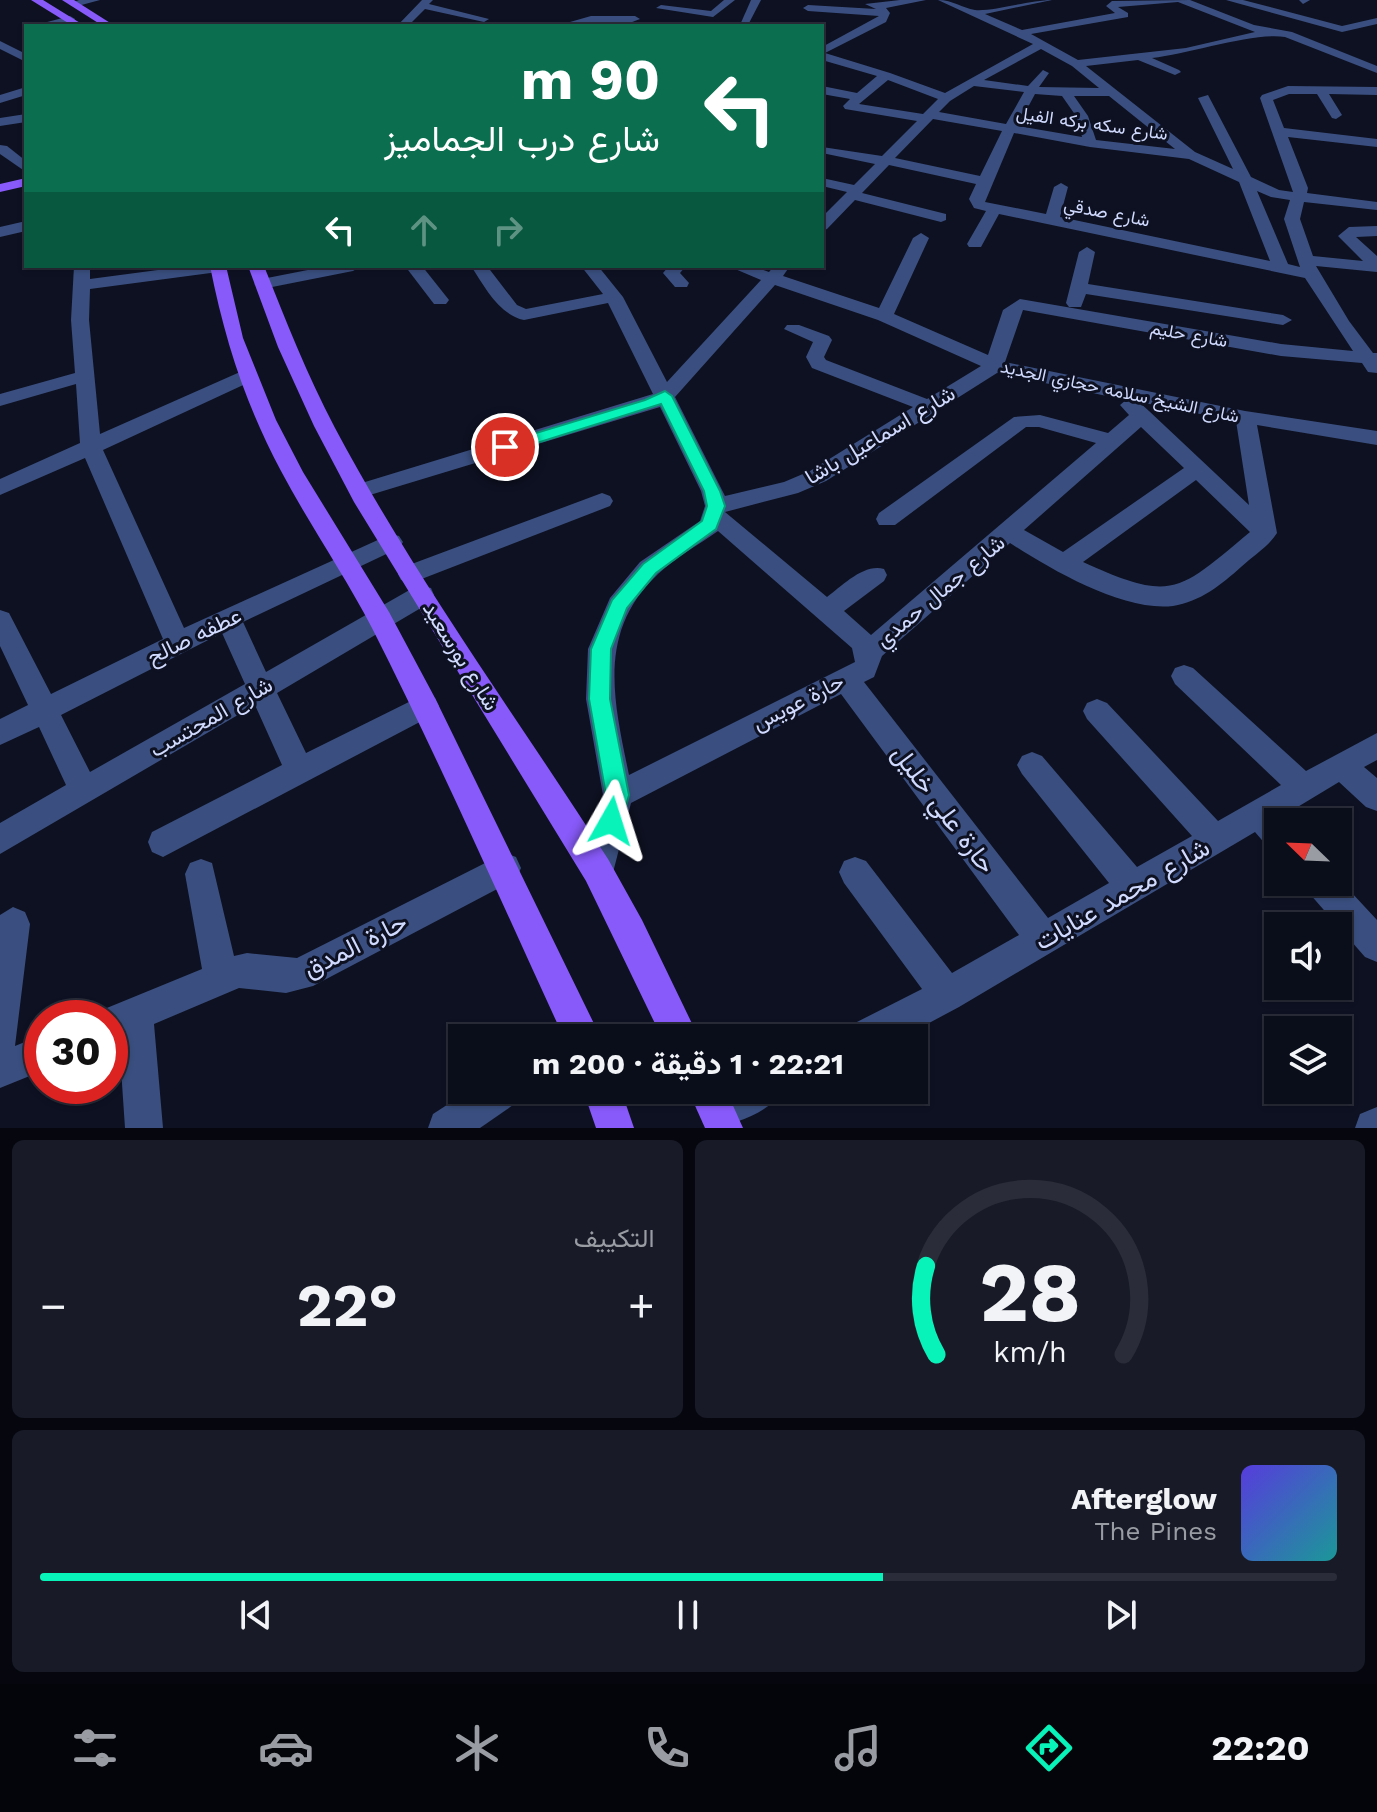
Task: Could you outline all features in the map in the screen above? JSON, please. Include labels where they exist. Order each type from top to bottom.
[{"type":"main road","points":[[36,0],[77,24]]},
{"type":"main road","points":[[71,2],[107,24]]},
{"type":"main road","points":[[0,188],[24,182]]},
{"type":"main road","points":[[218,268],[234,338],[247,376],[292,472],[349,563],[425,706],[505,868],[576,1024]]},
{"type":"main road","name":"شارع بورسعيد","points":[[259,275],[321,426],[416,585],[599,873],[674,1024]]},
{"type":"main road","points":[[607,1104],[615,1128]]},
{"type":"street","points":[[71,2],[95,0]]},
{"type":"street","points":[[404,24],[426,3],[452,0]]},
{"type":"street","points":[[579,24],[575,22],[594,17],[619,22],[648,17],[713,14],[730,0],[743,1]]},
{"type":"street","points":[[744,23],[756,0]]},
{"type":"street","points":[[860,0],[881,10]]},
{"type":"street","points":[[873,25],[805,13],[881,10],[921,0]]},
{"type":"street","points":[[943,0],[1021,33],[1076,64],[1192,155]]},
{"type":"street","points":[[975,13],[1047,0]]},
{"type":"street","points":[[1021,33],[1124,15],[1112,4],[1179,0],[1268,31],[1288,34],[1377,70]]},
{"type":"street","points":[[1232,0],[1368,35],[1376,26]]},
{"type":"street","points":[[426,3],[484,19]]},
{"type":"street","points":[[599,6],[648,17]]},
{"type":"street","points":[[824,52],[882,20],[881,10]]},
{"type":"street","points":[[415,15],[443,23]]},
{"type":"street","points":[[1109,18],[1129,26]]},
{"type":"street","points":[[46,24],[70,19]]},
{"type":"street","points":[[1076,64],[1142,58],[1231,42],[1268,31]]},
{"type":"street","points":[[0,44],[24,59]]},
{"type":"street","points":[[824,224],[946,98],[1041,44]]},
{"type":"street","points":[[824,54],[946,98]]},
{"type":"street","points":[[1142,58],[1175,72]]},
{"type":"street","points":[[13,64],[24,61]]},
{"type":"street","points":[[824,81],[848,63]]},
{"type":"street","points":[[1155,75],[1191,70]]},
{"type":"street","points":[[975,244],[994,210],[976,202],[982,181],[1030,90],[1043,73]]},
{"type":"street","points":[[824,90],[857,97],[886,75]]},
{"type":"street","points":[[973,82],[1066,93],[1113,92]]},
{"type":"street","points":[[1321,91],[1336,115]]},
{"type":"street","points":[[1374,363],[1341,323],[1309,267],[1292,219],[1301,188],[1288,147],[1266,98],[1277,92],[1377,91]]},
{"type":"street","points":[[0,99],[24,92]]},
{"type":"street","points":[[1066,93],[1082,116],[1090,143]]},
{"type":"street","name":"شارع سكه بركه الفيل","points":[[857,97],[849,106],[1090,143],[1192,155],[1276,194],[1377,206]]},
{"type":"street","points":[[1204,98],[1246,181],[1281,267]]},
{"type":"street","points":[[0,122],[24,118]]},
{"type":"street","points":[[1281,132],[1377,143]]},
{"type":"street","points":[[6,147],[24,166]]},
{"type":"street","points":[[1288,147],[1362,157]]},
{"type":"street","points":[[826,150],[982,181]]},
{"type":"street","points":[[824,183],[941,217]]},
{"type":"street","points":[[1051,222],[1061,187]]},
{"type":"street","name":"شارع صدقي","points":[[994,210],[1281,267],[1377,266]]},
{"type":"street","points":[[0,232],[24,226]]},
{"type":"street","points":[[1377,231],[1355,230],[1346,236],[1377,266]]},
{"type":"street","points":[[884,316],[921,238]]},
{"type":"street","points":[[1072,313],[1087,252]]},
{"type":"street","points":[[178,644],[91,447],[80,320],[82,275],[188,268]]},
{"type":"street","points":[[259,275],[332,268]]},
{"type":"street","points":[[415,268],[440,300]]},
{"type":"street","points":[[480,268],[511,309],[524,315],[614,297]]},
{"type":"street","points":[[591,268],[614,297],[665,396],[712,491],[715,511],[869,652]]},
{"type":"street","name":"شارع الشيخ سلامه حجازي الجديد","points":[[750,268],[777,272],[933,335],[994,366],[1245,417],[1377,438]]},
{"type":"street","points":[[360,491],[651,404],[665,396],[777,272]]},
{"type":"street","points":[[1079,288],[1283,320]]},
{"type":"street","name":"شارع حليم","points":[[994,366],[1012,310],[1027,304],[1281,350],[1374,363]]},
{"type":"street","points":[[793,329],[823,340],[815,357],[819,364],[928,406]]},
{"type":"street","name":"شارع اسماعيل باشا","points":[[715,511],[818,476],[879,441],[928,406],[994,366]]},
{"type":"street","points":[[0,400],[84,376]]},
{"type":"street","points":[[0,488],[247,376]]},
{"type":"street","points":[[1117,392],[1265,533]]},
{"type":"street","points":[[1008,531],[1142,415]]},
{"type":"street","points":[[1245,417],[1265,533]]},
{"type":"street","points":[[887,519],[1021,421],[1040,421],[1112,441]]},
{"type":"street","points":[[1063,564],[1197,469]]},
{"type":"street","name":"شارع المحتسب","points":[[0,839],[380,619],[416,585],[602,501]]},
{"type":"street","points":[[599,873],[618,795],[600,699],[601,649],[619,605],[649,568],[702,532],[715,511]]},
{"type":"street","name":"شارع جمال حمدي","points":[[869,652],[1008,531],[1063,564],[1155,596],[1175,596],[1191,591],[1265,533]]},
{"type":"street","name":"عطفه صالح","points":[[0,733],[228,618],[391,542]]},
{"type":"street","points":[[826,611],[875,575]]},
{"type":"street","points":[[228,618],[300,772]]},
{"type":"street","points":[[4,636],[47,710],[84,790]]},
{"type":"street","name":"حارة عويس","points":[[618,795],[865,669],[869,652]]},
{"type":"street","points":[[1184,676],[1304,788]]},
{"type":"street","name":"حارة علي خليل","points":[[845,678],[1043,939]]},
{"type":"street","points":[[163,842],[425,706]]},
{"type":"street","points":[[1097,711],[1215,840]]},
{"type":"street","name":"شارع محمد عنايات","points":[[1285,808],[1304,788],[1377,745]]},
{"type":"street","points":[[1032,765],[1133,887]]},
{"type":"street","points":[[1342,766],[1377,797]]},
{"type":"street","name":"شارع محمد عنايات","points":[[891,1024],[947,995],[1215,840],[1264,826]]},
{"type":"street","name":"حارة المدق","points":[[128,1017],[246,969],[294,976],[301,974],[505,868]]},
{"type":"street","points":[[855,872],[947,995]]},
{"type":"street","points":[[201,874],[221,978]]},
{"type":"street","points":[[1333,896],[1377,945]]},
{"type":"street","points":[[0,1038],[13,924]]},
{"type":"street","points":[[128,1049],[144,1128]]},
{"type":"street","points":[[0,1070],[24,1060]]},
{"type":"street","points":[[447,1128],[482,1104]]},
{"type":"route","points":[[505,447],[651,404],[665,396],[712,491],[716,506],[710,525],[649,568],[619,605],[601,649],[600,699],[618,795],[611,821]]}]
